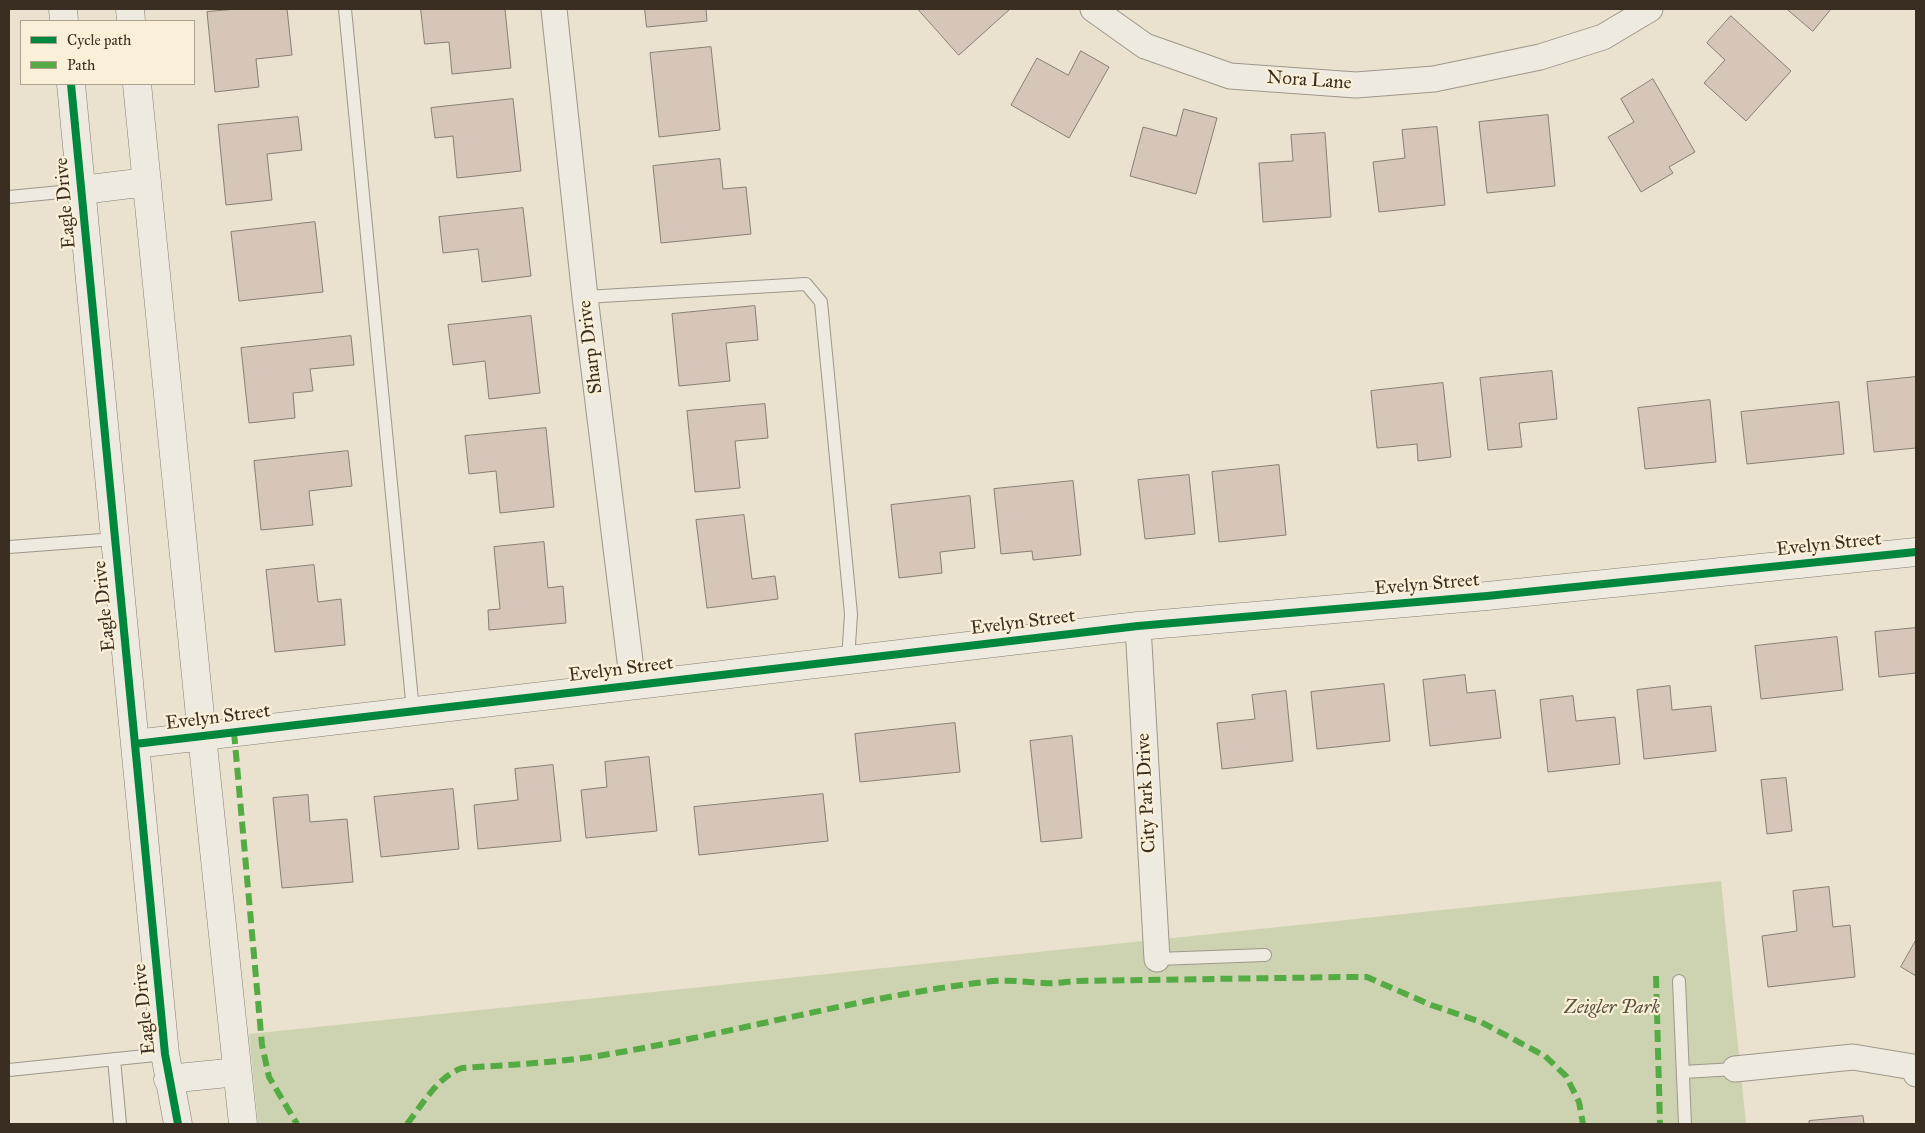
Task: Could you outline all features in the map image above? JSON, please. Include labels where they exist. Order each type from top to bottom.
[{"type":"street","name":"Sharp Drive","points":[[554,9],[585,297],[633,685]]},
{"type":"street","name":"Nora Lane","points":[[1093,9],[1145,46],[1230,76],[1356,85],[1434,79],[1540,57],[1603,37],[1650,9]]},
{"type":"street","name":"Eagle Drive","points":[[71,85],[167,1066],[178,1124]]},
{"type":"street","points":[[137,85],[243,1124]]},
{"type":"street","points":[[82,190],[147,182]]},
{"type":"street","name":"Evelyn Street","points":[[135,744],[1138,626],[1487,596],[1916,552]]},
{"type":"street","name":"City Park Drive","points":[[1138,626],[1157,959]]},
{"type":"street","points":[[1735,1069],[1853,1057],[1913,1067],[1916,1074]]},
{"type":"street","points":[[167,1066],[237,1072]]},
{"type":"lane","points":[[344,9],[413,711]]},
{"type":"lane","points":[[9,197],[82,190]]},
{"type":"lane","points":[[585,297],[806,284],[821,302],[850,614],[848,660]]},
{"type":"lane","points":[[9,548],[115,539]]},
{"type":"lane","points":[[1157,959],[1264,955]]},
{"type":"lane","points":[[1679,981],[1685,1124]]},
{"type":"lane","points":[[114,1059],[120,1124]]},
{"type":"lane","points":[[9,1070],[114,1059],[167,1066]]},
{"type":"lane","points":[[1683,1072],[1735,1069]]},
{"type":"green space","name":"Zeigler Park","points":[[1721,881],[1746,1124],[258,1124],[249,1034]]},
{"type":"building","points":[[237,9],[287,9],[292,55],[256,59],[259,87],[215,92],[207,12]]},
{"type":"building","points":[[421,9],[505,9],[511,68],[452,74],[449,42],[425,44]]},
{"type":"building","points":[[645,9],[706,9],[707,21],[647,27]]},
{"type":"building","points":[[918,9],[1010,9],[959,55]]},
{"type":"building","points":[[1787,9],[1831,9],[1813,31]]},
{"type":"building","points":[[1731,16],[1791,71],[1746,121],[1704,83],[1725,60],[1707,43]]},
{"type":"building","points":[[711,47],[720,130],[659,137],[650,53]]},
{"type":"building","points":[[1081,51],[1109,67],[1069,138],[1011,105],[1037,58],[1068,75]]},
{"type":"building","points":[[1653,79],[1695,152],[1669,167],[1673,173],[1641,192],[1608,137],[1634,122],[1621,99]]},
{"type":"building","points":[[513,99],[521,171],[457,178],[453,136],[435,138],[431,108]]},
{"type":"building","points":[[1184,109],[1217,118],[1196,194],[1130,176],[1143,127],[1176,136]]},
{"type":"building","points":[[1548,115],[1555,186],[1487,193],[1479,122]]},
{"type":"building","points":[[298,117],[302,150],[267,154],[272,200],[226,205],[218,125]]},
{"type":"building","points":[[1437,127],[1445,205],[1379,212],[1373,162],[1405,158],[1402,130]]},
{"type":"building","points":[[1325,133],[1331,217],[1263,222],[1259,163],[1293,161],[1291,135]]},
{"type":"building","points":[[720,159],[723,189],[746,187],[751,234],[661,243],[653,166]]},
{"type":"building","points":[[523,208],[531,276],[482,282],[478,249],[443,253],[439,217]]},
{"type":"building","points":[[315,222],[323,292],[239,301],[231,232]]},
{"type":"building","points":[[755,306],[758,340],[726,343],[730,381],[679,386],[672,314]]},
{"type":"building","points":[[531,316],[540,393],[489,399],[485,361],[453,365],[448,325]]},
{"type":"building","points":[[351,336],[354,365],[310,369],[313,391],[293,393],[295,418],[249,423],[241,348]]},
{"type":"building","points":[[1552,371],[1557,419],[1519,423],[1522,447],[1488,450],[1480,378]]},
{"type":"building","points":[[1916,377],[1916,448],[1874,452],[1867,382]]},
{"type":"building","points":[[1443,383],[1451,457],[1418,461],[1417,444],[1377,448],[1371,391]]},
{"type":"building","points":[[1710,400],[1716,462],[1645,469],[1638,408]]},
{"type":"building","points":[[1839,402],[1844,454],[1747,464],[1741,412]]},
{"type":"building","points":[[765,404],[768,438],[735,441],[740,488],[695,492],[687,411]]},
{"type":"building","points":[[546,428],[554,507],[500,513],[496,471],[469,474],[465,436]]},
{"type":"building","points":[[348,451],[352,486],[309,491],[313,525],[261,530],[254,461]]},
{"type":"building","points":[[1279,465],[1286,535],[1219,542],[1212,472]]},
{"type":"building","points":[[1189,475],[1195,534],[1145,539],[1138,480]]},
{"type":"building","points":[[1073,481],[1081,555],[1033,560],[1032,551],[1001,554],[994,489]]},
{"type":"building","points":[[970,496],[975,548],[940,552],[942,573],[899,578],[891,505]]},
{"type":"building","points":[[744,515],[752,579],[775,576],[778,599],[707,608],[696,520]]},
{"type":"building","points":[[544,542],[548,588],[563,586],[566,623],[489,630],[488,610],[500,609],[494,547]]},
{"type":"building","points":[[314,565],[318,602],[341,599],[345,645],[275,652],[266,570]]},
{"type":"building","points":[[1916,628],[1916,673],[1879,677],[1875,632]]},
{"type":"building","points":[[1837,637],[1843,690],[1761,699],[1755,646]]},
{"type":"building","points":[[1465,675],[1467,693],[1495,690],[1501,738],[1430,746],[1423,680]]},
{"type":"building","points":[[1384,684],[1390,741],[1317,749],[1311,692]]},
{"type":"building","points":[[1670,686],[1672,710],[1711,706],[1716,751],[1644,759],[1637,690]]},
{"type":"building","points":[[1286,691],[1293,761],[1222,769],[1217,723],[1255,719],[1252,695]]},
{"type":"building","points":[[1573,696],[1576,721],[1615,717],[1620,764],[1548,772],[1540,700]]},
{"type":"building","points":[[955,723],[960,772],[860,782],[855,734]]},
{"type":"building","points":[[1072,736],[1082,838],[1041,842],[1030,741]]},
{"type":"building","points":[[649,757],[657,831],[586,838],[581,790],[607,787],[605,762]]},
{"type":"building","points":[[553,765],[561,841],[478,849],[474,805],[518,800],[515,769]]},
{"type":"building","points":[[1786,778],[1792,831],[1767,834],[1761,780]]},
{"type":"building","points":[[453,789],[459,849],[381,857],[374,797]]},
{"type":"building","points":[[823,794],[828,841],[699,855],[694,807]]},
{"type":"building","points":[[308,795],[310,822],[347,819],[353,882],[282,888],[273,798]]},
{"type":"building","points":[[1829,887],[1833,927],[1850,925],[1855,977],[1768,987],[1762,936],[1797,931],[1793,891]]},
{"type":"building","points":[[1916,940],[1916,976],[1901,967]]},
{"type":"building","points":[[1863,1116],[1864,1124],[1809,1124],[1809,1121]]},
{"type":"marked path","points":[[234,732],[262,1045],[269,1077],[297,1124]]},
{"type":"marked path","points":[[1656,976],[1660,1124]]},
{"type":"marked path","points":[[407,1124],[438,1084],[453,1072],[462,1068],[598,1056],[694,1038],[887,997],[935,989],[999,981],[1052,983],[1075,981],[1347,977],[1367,977],[1431,1005],[1481,1022],[1545,1056],[1566,1076],[1579,1102],[1583,1124]]},
{"type":"cycle path","points":[[71,85],[165,1054],[178,1124]]},
{"type":"cycle path","points":[[135,744],[1138,626],[1487,596],[1916,552]]}]
